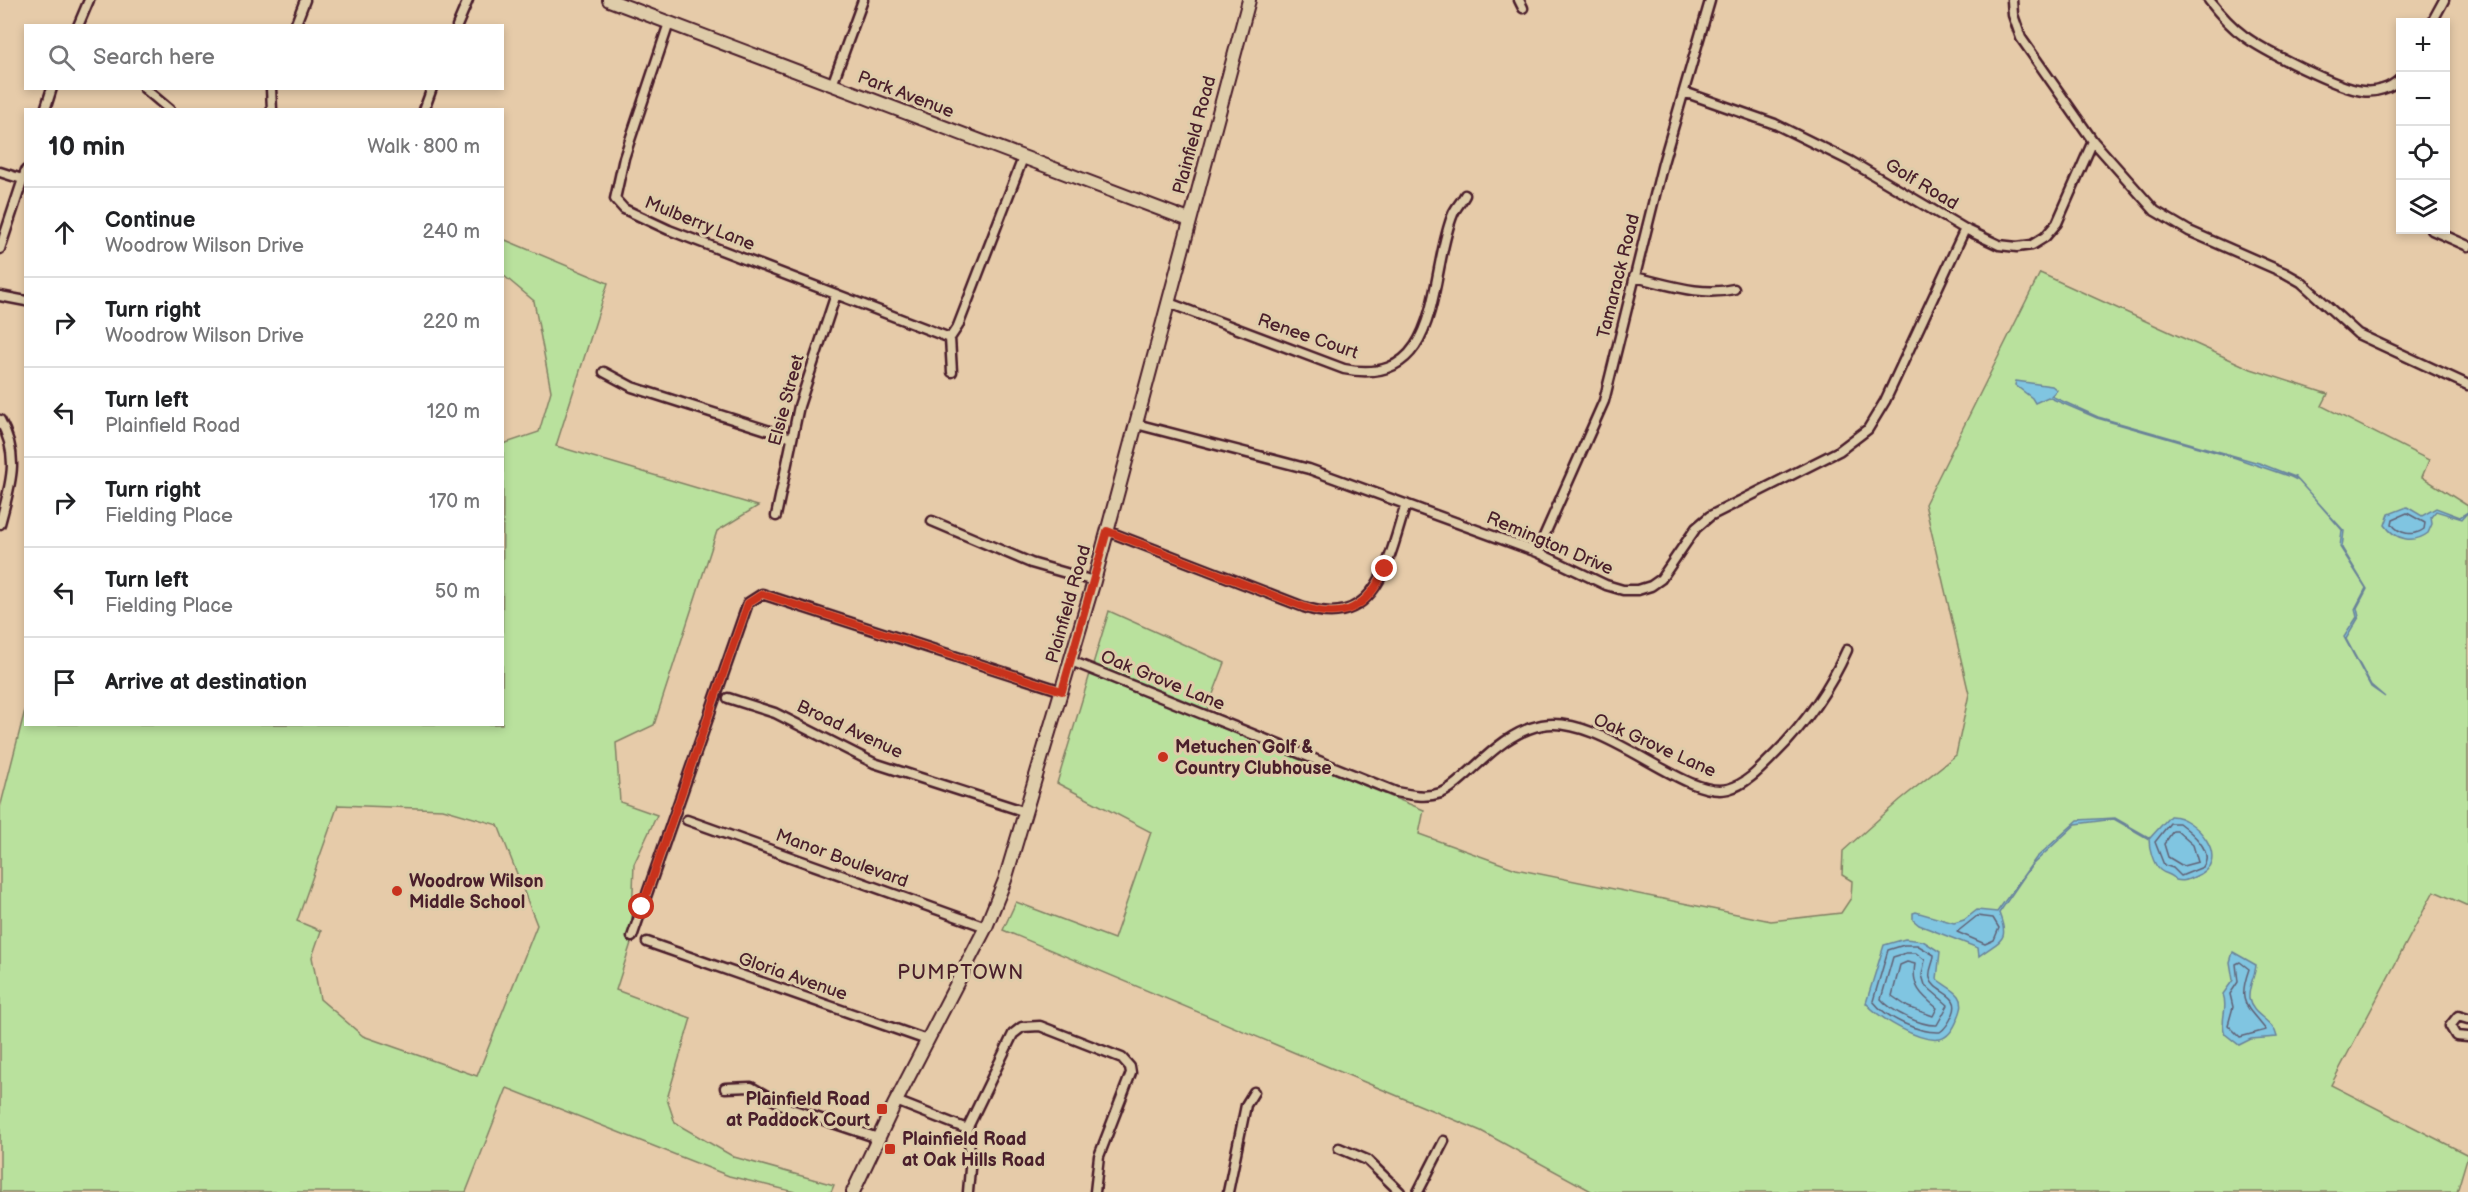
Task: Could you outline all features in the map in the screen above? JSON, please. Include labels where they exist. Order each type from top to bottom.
[{"type":"street","points":[[79,24],[89,0]]},
{"type":"street","points":[[296,24],[305,0]]},
{"type":"street","points":[[459,24],[468,0]]},
{"type":"street","name":"Park Avenue","points":[[609,0],[1190,220]]},
{"type":"street","points":[[832,85],[863,0]]},
{"type":"street","name":"Plainfield Road","points":[[853,1192],[896,1101],[986,927],[1005,880],[1094,580],[1249,0]]},
{"type":"street","points":[[2012,0],[2013,15],[2021,38],[2093,141],[2163,218],[2285,273],[2301,282],[2358,334],[2468,385]]},
{"type":"street","points":[[2209,0],[2223,18],[2260,47],[2332,80],[2361,91],[2374,91],[2396,81]]},
{"type":"street","points":[[2434,18],[2444,0]]},
{"type":"street","name":"Tamarack Road","points":[[1537,552],[1604,401],[1634,277],[1710,2]]},
{"type":"street","name":"Mulberry Lane","points":[[669,23],[624,158],[615,199],[624,209],[669,230],[950,338]]},
{"type":"street","points":[[46,108],[51,90]]},
{"type":"street","points":[[146,90],[168,108]]},
{"type":"street","points":[[271,90],[272,108]]},
{"type":"street","points":[[425,108],[431,90]]},
{"type":"street","name":"Golf Road","points":[[1684,92],[1732,107],[1806,138],[1965,229],[1999,245],[2017,247],[2032,245],[2045,237],[2057,223],[2093,141]]},
{"type":"street","points":[[952,372],[950,338],[958,326],[1023,158]]},
{"type":"street","points":[[0,172],[22,179]]},
{"type":"street","points":[[0,249],[24,174]]},
{"type":"street","name":"Renee Court","points":[[1169,303],[1344,369],[1371,373],[1382,371],[1404,357],[1423,335],[1453,214],[1466,195]]},
{"type":"street","name":"Remington Drive","points":[[1136,424],[1309,469],[1537,552],[1606,585],[1630,590],[1651,586],[1661,579],[1696,528],[1710,516],[1855,440],[1878,416],[1965,229]]},
{"type":"street","points":[[2441,234],[2468,246]]},
{"type":"street","points":[[1634,277],[1702,292],[1716,293],[1734,289]]},
{"type":"street","name":"Elsie Street","points":[[776,516],[792,438],[812,361],[836,294]]},
{"type":"street","points":[[0,296],[24,301]]},
{"type":"street","points":[[604,372],[632,387],[792,438]]},
{"type":"street","points":[[0,420],[13,455],[12,474],[0,524]]},
{"type":"street","points":[[1107,531],[1304,607],[1329,614],[1352,608],[1376,589],[1406,504]]},
{"type":"street","points":[[932,521],[1031,563],[1094,580]]},
{"type":"street","points":[[632,937],[748,603],[762,594],[1062,691]]},
{"type":"street","name":"Oak Grove Lane","points":[[1071,661],[1396,792],[1415,796],[1442,793],[1506,740],[1519,732],[1546,724],[1595,734],[1699,787],[1727,789],[1751,776],[1786,743],[1838,671],[1847,650]]},
{"type":"street","name":"Broad Avenue","points":[[728,698],[775,713],[874,763],[1026,812]]},
{"type":"street","name":"Manor Boulevard","points":[[687,820],[986,927]]},
{"type":"street","name":"Gloria Avenue","points":[[647,942],[927,1040]]},
{"type":"street","points":[[2468,1018],[2458,1016],[2450,1026],[2456,1036],[2468,1037]]},
{"type":"street","points":[[968,1192],[971,1156],[967,1129],[1013,1034],[1022,1027],[1040,1026],[1114,1054],[1127,1062],[1131,1073],[1099,1156],[1095,1192]]},
{"type":"street","points":[[725,1088],[751,1087],[788,1108],[878,1138]]},
{"type":"street","points":[[1228,1192],[1246,1105],[1254,1092]]},
{"type":"street","points":[[896,1101],[967,1129]]},
{"type":"street","points":[[1418,1192],[1444,1141]]},
{"type":"street","points":[[1339,1149],[1367,1160],[1400,1192]]},
{"type":"green space","points":[[504,239],[608,283],[556,446],[758,506],[717,531],[654,725],[616,743],[620,802],[657,815],[634,864],[631,943],[616,990],[691,1018],[667,1099],[675,1123],[734,1157],[834,1185],[831,1192],[795,1192],[729,1176],[507,1088],[466,1192],[0,1192],[0,808],[24,714],[24,726],[504,726],[504,444],[539,432],[551,391],[534,301],[504,276]],"holes":[[[338,805],[443,809],[498,825],[537,925],[477,1076],[363,1036],[320,999],[312,957],[321,931],[297,921]]]},
{"type":"green space","points":[[2040,273],[2251,369],[2328,394],[2322,406],[2429,460],[2422,477],[2468,506],[2468,906],[2434,891],[2331,1085],[2468,1155],[2457,1192],[1593,1192],[1481,1131],[1003,930],[1016,902],[1114,939],[1151,832],[1057,783],[1109,611],[1225,663],[1203,720],[1424,810],[1419,834],[1516,869],[1771,921],[1841,913],[1851,898],[1852,881],[1842,875],[1843,851],[1900,800],[1956,755],[1969,694],[1925,504]]},
{"type":"water","points":[[2016,381],[2052,386],[2057,390],[2051,396],[2098,417],[2259,463],[2295,477],[2298,481],[2236,458],[2097,418],[2048,397],[2035,403],[2015,385]]},
{"type":"water","points":[[2310,493],[2344,531],[2342,548],[2367,589],[2357,608],[2359,617],[2346,639],[2371,685],[2385,697],[2371,687],[2344,637],[2357,617],[2355,609],[2366,588],[2340,547],[2342,530]]},
{"type":"water","points":[[2407,507],[2422,516],[2436,508],[2460,517],[2468,512],[2462,519],[2436,511],[2431,517],[2432,524],[2428,533],[2417,538],[2405,539],[2394,534],[2385,525],[2389,514]]},
{"type":"water","points":[[2170,816],[2190,823],[2207,840],[2211,851],[2211,861],[2206,870],[2194,877],[2183,881],[2176,880],[2160,870],[2152,856],[2149,839],[2114,819],[2076,824],[2032,865],[1999,913],[2004,930],[2001,939],[1979,956],[1978,948],[1919,925],[1913,920],[1913,913],[1916,912],[1954,923],[1964,920],[1977,910],[1997,912],[2036,858],[2078,820],[2115,818],[2150,838]]},
{"type":"water","points":[[1905,939],[1923,941],[1940,952],[1937,979],[1961,999],[1962,1007],[1957,1021],[1943,1038],[1922,1037],[1900,1028],[1866,1003],[1884,945]]},
{"type":"water","points":[[2233,952],[2256,965],[2249,999],[2254,1010],[2272,1026],[2277,1037],[2251,1039],[2239,1045],[2225,1034],[2223,994],[2233,980],[2230,962]]},
{"type":"place","name":"Metuchen Golf & Country Clubhouse","points":[[1163,757]]},
{"type":"place","name":"Woodrow Wilson Middle School","points":[[397,891]]},
{"type":"place","name":"Plainfield Road at Paddock Court","points":[[882,1109]]},
{"type":"place","name":"Plainfield Road at Oak Hills Road","points":[[890,1149]]},
{"type":"district","name":"PUMPTOWN","points":[[961,972]]},
{"type":"route","points":[[642,907],[748,603],[762,594],[772,595],[1062,691],[1107,531],[1304,607],[1329,614],[1352,608],[1366,600],[1376,589],[1385,569]]}]
